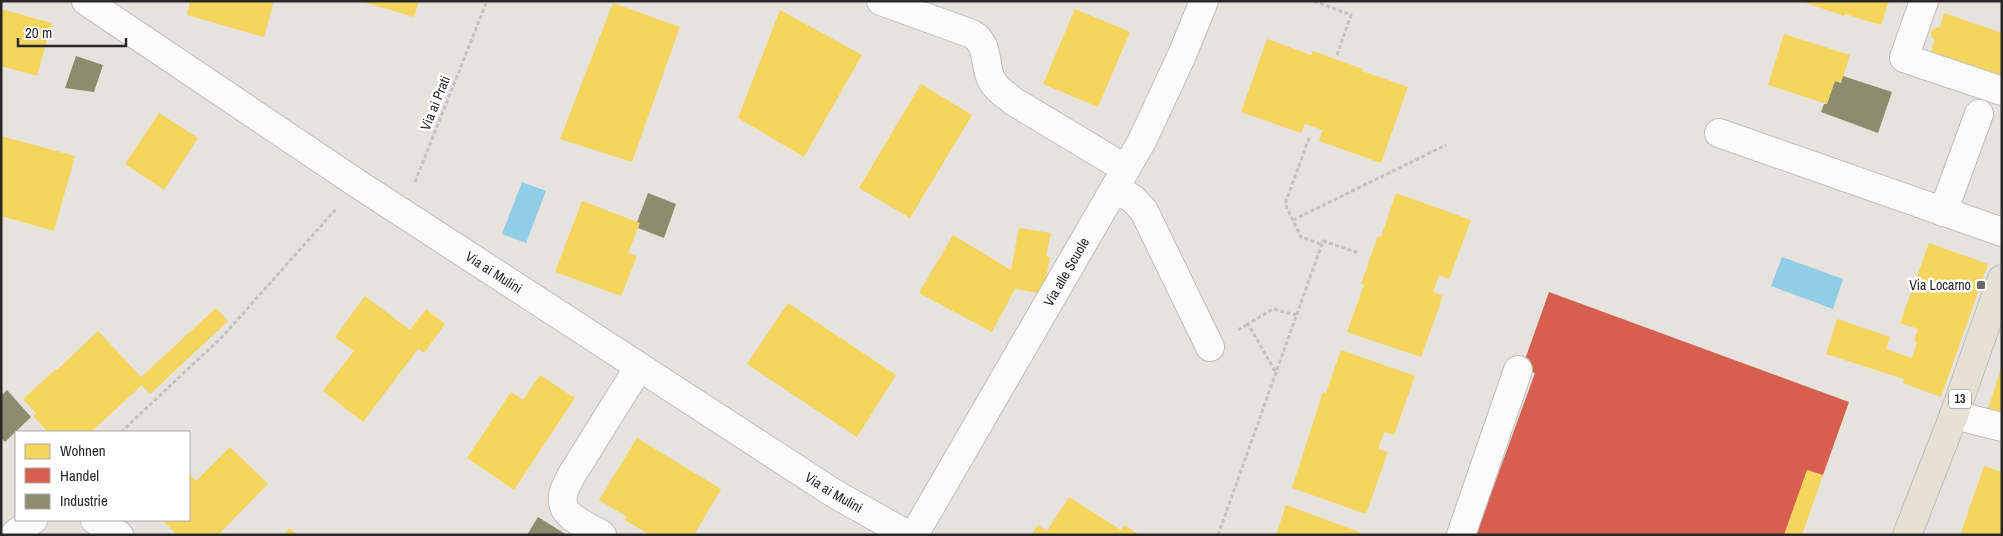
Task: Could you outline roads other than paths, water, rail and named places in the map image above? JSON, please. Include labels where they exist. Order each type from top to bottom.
[{"type":"main road","name":"13","points":[[1907,535],[1954,416],[2002,278]]},
{"type":"street","name":"Via ai Mulini","points":[[86,1],[358,184],[639,367],[835,494],[908,535]]},
{"type":"street","points":[[881,1],[980,38],[992,81],[1001,91],[1120,178],[1133,199],[1144,211],[1210,347]]},
{"type":"street","name":"Via alle Scuole","points":[[914,535],[1120,178],[1154,115],[1204,1]]},
{"type":"street","points":[[1924,1],[1904,58],[2002,92]]},
{"type":"street","points":[[1943,212],[1979,114]]},
{"type":"street","points":[[1719,133],[2002,232]]},
{"type":"street","points":[[602,535],[566,511],[562,504],[563,495],[571,476],[639,367]]},
{"type":"street","points":[[1461,535],[1518,370]]},
{"type":"street","points":[[1954,416],[2002,427]]},
{"type":"street","points":[[14,535],[32,521]]},
{"type":"street","points":[[96,521],[119,535]]},
{"type":"water","points":[[522,182],[546,191],[526,243],[502,234]]},
{"type":"water","points":[[1782,257],[1843,279],[1833,309],[1771,286]]},
{"type":"place","name":"Via Locarno","points":[[1981,285]]}]
